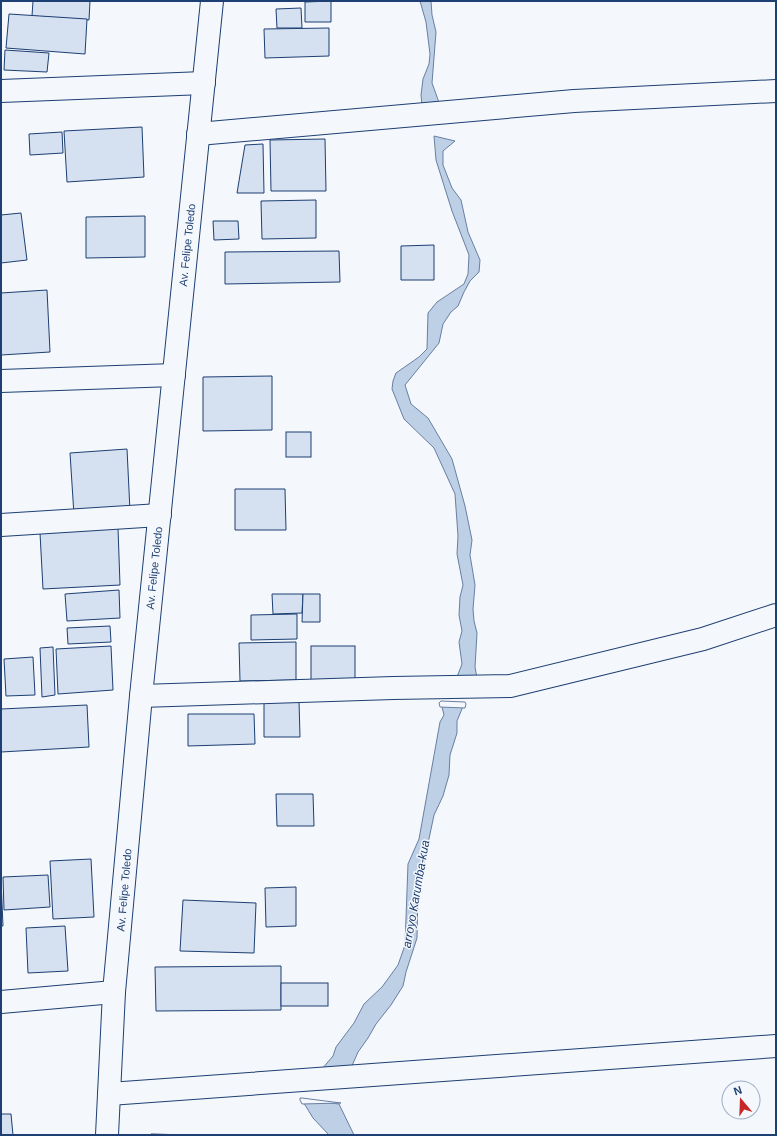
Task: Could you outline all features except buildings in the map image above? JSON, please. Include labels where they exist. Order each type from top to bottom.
[{"type":"street","name":"Av. Felipe Toledo","points":[[107,1135],[114,992],[141,696],[212,1]]},
{"type":"street","points":[[1,91],[204,82]]},
{"type":"street","points":[[198,134],[574,101],[776,91]]},
{"type":"street","points":[[1,381],[174,375]]},
{"type":"street","points":[[1,525],[160,515]]},
{"type":"street","points":[[141,696],[385,688],[510,686],[703,639],[776,615]]},
{"type":"street","points":[[1,1002],[114,992]]},
{"type":"street","points":[[109,1094],[776,1046]]},
{"type":"water","points":[[420,1],[431,1],[432,15],[436,32],[432,83],[441,108],[422,105],[421,95],[423,79],[429,64],[430,54],[426,22]]},
{"type":"water","points":[[434,136],[455,141],[443,151],[443,165],[452,188],[461,200],[468,232],[480,260],[479,272],[470,281],[458,306],[451,312],[443,324],[439,343],[405,385],[411,404],[428,418],[452,459],[465,506],[472,540],[470,555],[475,585],[473,609],[477,633],[475,667],[477,678],[457,677],[462,664],[459,642],[462,631],[459,615],[460,597],[463,585],[457,554],[458,536],[455,494],[434,448],[404,419],[392,389],[396,373],[419,357],[427,349],[428,313],[437,302],[464,284],[468,274],[469,255],[452,211],[436,160]]},
{"type":"water","name":"arroyo Karumba-kua","points":[[441,703],[464,704],[457,721],[457,733],[450,755],[449,775],[443,796],[434,815],[418,891],[417,938],[403,986],[358,1052],[351,1068],[322,1069],[333,1056],[336,1047],[354,1023],[364,1004],[382,987],[398,965],[405,945],[408,864],[419,839],[440,722],[444,715]]},
{"type":"water","points":[[302,1100],[339,1104],[354,1135],[329,1135],[313,1118]]},
{"type":"pier","points":[[441,701],[465,702],[466,704],[465,708],[440,707],[439,703]]},
{"type":"pier","points":[[300,1098],[341,1103],[302,1104]]}]
